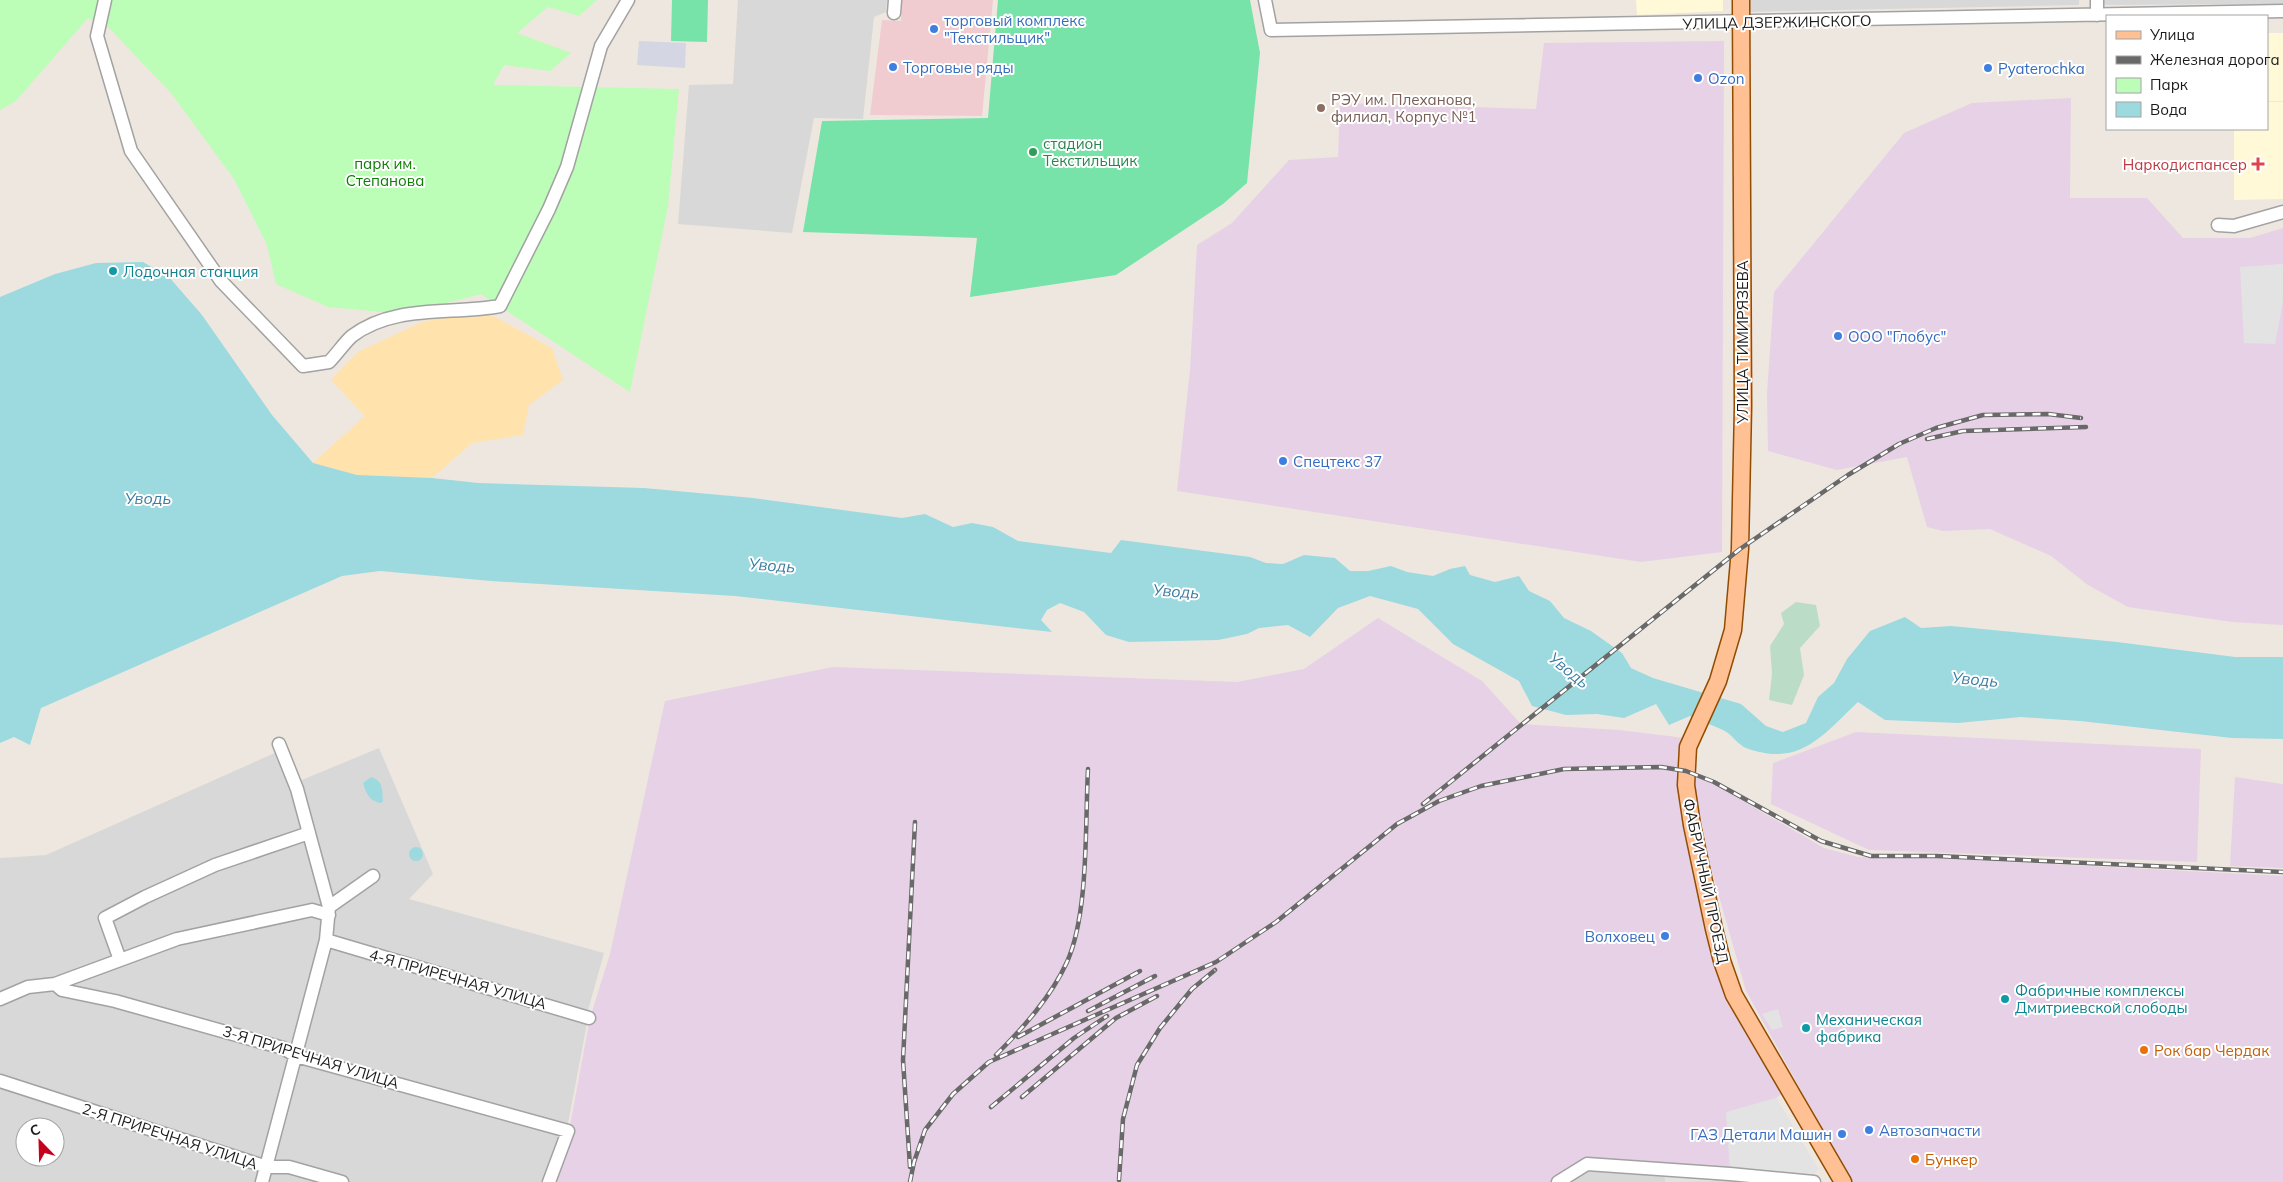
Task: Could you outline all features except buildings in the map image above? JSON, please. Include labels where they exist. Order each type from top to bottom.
[{"type":"main road","name":"УЛИЦА ТИМИРЯЗЕВА","points":[[1694,731],[1718,681],[1733,630],[1742,505],[1740,0]]},
{"type":"main road","name":"ФАБРИЧНЫЙ ПРОЕЗД","points":[[1694,731],[1688,747],[1686,785],[1698,858],[1722,961],[1734,995],[1746,1018],[1842,1182]]},
{"type":"street","points":[[105,0],[97,36],[131,151],[221,280],[303,366],[330,362],[352,336],[384,318],[414,313],[500,306],[550,209],[564,175],[601,46],[628,0]]},
{"type":"street","points":[[894,13],[895,0]]},
{"type":"street","name":"УЛИЦА ДЗЕРЖИНСКОГО","points":[[1265,0],[1270,30],[2283,11]]},
{"type":"street","points":[[2097,0],[2097,15]]},
{"type":"street","points":[[2218,225],[2234,226],[2283,212]]},
{"type":"street","points":[[262,1182],[326,940],[329,911],[297,789],[279,744]]},
{"type":"street","points":[[120,960],[105,918],[144,897],[215,866],[309,833]]},
{"type":"street","points":[[0,999],[28,987],[55,984],[187,937],[312,910],[329,911],[373,876]]},
{"type":"street","name":"4-Я ПРИРЕЧНАЯ УЛИЦА","points":[[326,940],[589,1018]]},
{"type":"street","name":"3-Я ПРИРЕЧНАЯ УЛИЦА","points":[[55,984],[62,990],[115,1001],[283,1048],[296,1056],[568,1131],[549,1182]]},
{"type":"street","name":"2-Я ПРИРЕЧНАЯ УЛИЦА","points":[[0,1080],[267,1167],[289,1167],[342,1182]]},
{"type":"street","points":[[1558,1182],[1571,1179],[1587,1164],[1814,1182]]},
{"type":"shaded area","points":[[738,0],[887,0],[886,12],[874,17],[863,119],[814,118],[792,233],[678,224],[689,85],[733,84]]},
{"type":"shaded area","points":[[902,0],[993,0],[982,116],[870,115],[882,20],[901,21]]},
{"type":"shaded area","points":[[1636,0],[1723,0],[1723,11],[1637,15]]},
{"type":"shaded area","points":[[1748,0],[2079,0],[2079,5],[1748,12]]},
{"type":"shaded area","points":[[2102,0],[2283,0],[2283,4],[2102,5]]},
{"type":"shaded area","points":[[2268,33],[2283,33],[2283,101],[2268,101]]},
{"type":"shaded area","points":[[639,41],[686,43],[685,68],[637,65]]},
{"type":"shaded area","points":[[1724,41],[1722,552],[1641,562],[1177,491],[1190,370],[1197,245],[1232,223],[1289,160],[1338,157],[1340,103],[1536,109],[1544,43]]},
{"type":"shaded area","points":[[2071,98],[2070,198],[2147,198],[2183,238],[2250,238],[2283,228],[2283,625],[2232,622],[2128,607],[2088,585],[2051,556],[1990,529],[1943,531],[1927,527],[1907,457],[1837,470],[1768,451],[1767,394],[1774,292],[1904,133],[1972,103]]},
{"type":"shaded area","name":"Наркодиспансер","points":[[2268,102],[2283,102],[2283,199],[2234,200],[2234,130],[2268,130]]},
{"type":"shaded area","points":[[2283,264],[2283,301],[2275,344],[2244,343],[2240,267]]},
{"type":"shaded area","points":[[1378,618],[1482,681],[1521,724],[1619,730],[1685,738],[1721,966],[1787,1090],[1776,1098],[1818,1169],[1811,1178],[1586,1163],[1553,1182],[551,1182],[569,1131],[590,1018],[610,954],[665,701],[833,667],[1237,682],[1304,669]]},
{"type":"shaded area","points":[[1856,732],[2201,749],[2197,862],[1869,850],[1771,804],[1773,763]]},
{"type":"shaded area","points":[[379,748],[433,874],[409,899],[604,953],[587,1014],[327,939],[330,915],[297,782]]},
{"type":"shaded area","points":[[277,752],[307,832],[104,918],[119,959],[0,998],[0,858],[46,855]]},
{"type":"shaded area","points":[[1692,775],[1712,783],[1824,848],[1858,857],[1936,858],[2283,876],[2283,1182],[1852,1182],[1746,991],[1711,868]]},
{"type":"shaded area","points":[[2235,777],[2283,784],[2283,868],[2230,866]]},
{"type":"shaded area","points":[[308,834],[328,907],[121,958],[107,919],[145,898]]},
{"type":"shaded area","points":[[312,911],[327,916],[295,1054],[56,984],[177,940]]},
{"type":"shaded area","points":[[327,941],[588,1018],[567,1129],[297,1055]]},
{"type":"shaded area","points":[[54,985],[295,1056],[266,1166],[0,1079],[0,1001]]},
{"type":"shaded area","points":[[1778,1009],[1783,1027],[1772,1030],[1762,1014]]},
{"type":"shaded area","points":[[297,1057],[566,1131],[549,1182],[347,1182],[269,1166]]},
{"type":"shaded area","points":[[0,1082],[266,1168],[261,1182],[0,1182]]},
{"type":"shaded area","points":[[1776,1098],[1818,1169],[1811,1178],[1730,1171],[1726,1112]]},
{"type":"shaded area","points":[[1588,1167],[1803,1182],[1574,1182],[1575,1177]]},
{"type":"shaded area","points":[[268,1169],[337,1182],[264,1182]]},
{"type":"shaded area","points":[[1665,1176],[1723,1181],[1665,1182]]},
{"type":"green space","name":"парк им. Степанова","points":[[0,0],[597,0],[579,16],[548,7],[517,33],[571,53],[550,71],[504,65],[493,85],[679,89],[668,206],[630,392],[481,294],[405,314],[328,307],[276,284],[267,245],[234,179],[171,93],[109,28],[88,18],[16,101],[0,110]]},
{"type":"green space","points":[[672,0],[708,0],[707,42],[671,41]]},
{"type":"green space","name":"стадион Текстильщик","points":[[998,0],[1250,0],[1260,53],[1247,183],[1223,204],[1116,275],[970,297],[977,238],[803,232],[822,121],[988,118]]},
{"type":"green space","points":[[1796,602],[1816,605],[1820,626],[1800,648],[1804,675],[1792,705],[1769,700],[1772,674],[1770,646],[1784,624],[1781,613]]},
{"type":"sand","points":[[482,310],[552,348],[563,380],[529,405],[523,435],[472,443],[432,478],[357,475],[313,463],[365,416],[331,380],[358,352],[422,322]]},
{"type":"water","name":"Уводь","points":[[143,262],[169,277],[202,315],[272,415],[313,463],[357,475],[432,478],[478,483],[644,488],[753,498],[902,518],[925,514],[953,527],[972,523],[993,527],[1018,541],[1111,553],[1121,540],[1250,557],[1266,563],[1283,564],[1304,555],[1335,558],[1350,571],[1368,571],[1391,566],[1407,572],[1433,576],[1450,569],[1465,566],[1470,575],[1495,582],[1519,576],[1529,591],[1550,601],[1564,618],[1591,631],[1622,653],[1631,668],[1653,678],[1741,704],[1766,726],[1783,732],[1806,723],[1818,697],[1834,683],[1847,659],[1870,631],[1905,617],[1921,628],[1951,626],[2117,642],[2235,657],[2283,657],[2283,739],[2232,738],[2080,721],[2021,717],[1958,723],[1885,720],[1858,702],[1833,726],[1809,745],[1796,751],[1781,754],[1765,753],[1746,748],[1728,733],[1690,716],[1669,725],[1656,704],[1624,718],[1597,714],[1566,715],[1532,706],[1519,681],[1453,644],[1418,609],[1370,596],[1338,608],[1310,637],[1288,625],[1259,628],[1247,634],[1218,640],[1129,642],[1106,635],[1084,612],[1060,603],[1047,610],[1041,620],[1052,632],[735,596],[491,581],[380,571],[342,576],[41,708],[30,745],[14,737],[0,743],[0,297],[55,274],[96,263]]},
{"type":"water","points":[[371,777],[382,786],[383,801],[381,803],[371,798],[365,790],[363,783]]},
{"type":"water","points":[[416,847],[421,849],[423,854],[421,859],[416,861],[411,859],[409,854],[411,849]]},
{"type":"railway","points":[[1423,804],[1740,549],[1848,475],[1899,444],[1936,428],[1983,415],[2048,414],[2081,418]]},
{"type":"railway","points":[[1927,439],[1963,431],[2086,427]]},
{"type":"railway","points":[[910,1182],[914,1162],[925,1130],[953,1094],[989,1062],[1216,962],[1276,922],[1397,824],[1439,801],[1481,786],[1564,769],[1661,767],[1686,771],[1714,782],[1821,841],[1871,856],[1937,856],[2283,872]]},
{"type":"railway","points":[[996,1055],[1045,1000],[1067,962],[1074,942],[1083,894],[1088,769]]},
{"type":"railway","points":[[910,1167],[903,1060],[915,822]]},
{"type":"railway","points":[[1119,1180],[1123,1119],[1137,1065],[1160,1028],[1192,989],[1215,970]]},
{"type":"railway","points":[[1018,1037],[1140,971]]},
{"type":"railway","points":[[1088,1011],[1155,976]]},
{"type":"railway","points":[[1022,1097],[1116,1018],[1157,996]]},
{"type":"railway","points":[[991,1107],[1074,1038],[1107,1016]]},
{"type":"place","name":"торговый комплекс \"Текстильщик\"","points":[[934,29]]},
{"type":"place","name":"Торговые ряды","points":[[893,67]]},
{"type":"place","name":"Pyaterochka","points":[[1988,68]]},
{"type":"place","name":"Ozon","points":[[1698,78]]},
{"type":"place","name":"РЭУ им. Плеханова, филиал, Корпус №1","points":[[1321,108]]},
{"type":"place","name":"стадион Текстильщик","points":[[1033,152]]},
{"type":"place","name":"Наркодиспансер","points":[[2258,164]]},
{"type":"place","name":"Лодочная станция","points":[[113,271]]},
{"type":"place","name":"ООО \"Глобус\"","points":[[1838,336]]},
{"type":"place","name":"Спецтекс 37","points":[[1283,461]]},
{"type":"place","name":"Волховец","points":[[1665,936]]},
{"type":"place","name":"Фабричные комплексы Дмитриевской слободы","points":[[2005,999]]},
{"type":"place","name":"Механическая фабрика","points":[[1806,1028]]},
{"type":"place","name":"Рок бар Чердак","points":[[2144,1050]]},
{"type":"place","name":"Автозапчасти","points":[[1869,1130]]},
{"type":"place","name":"ГАЗ Детали Машин","points":[[1842,1134]]},
{"type":"place","name":"Бункер","points":[[1915,1159]]}]
